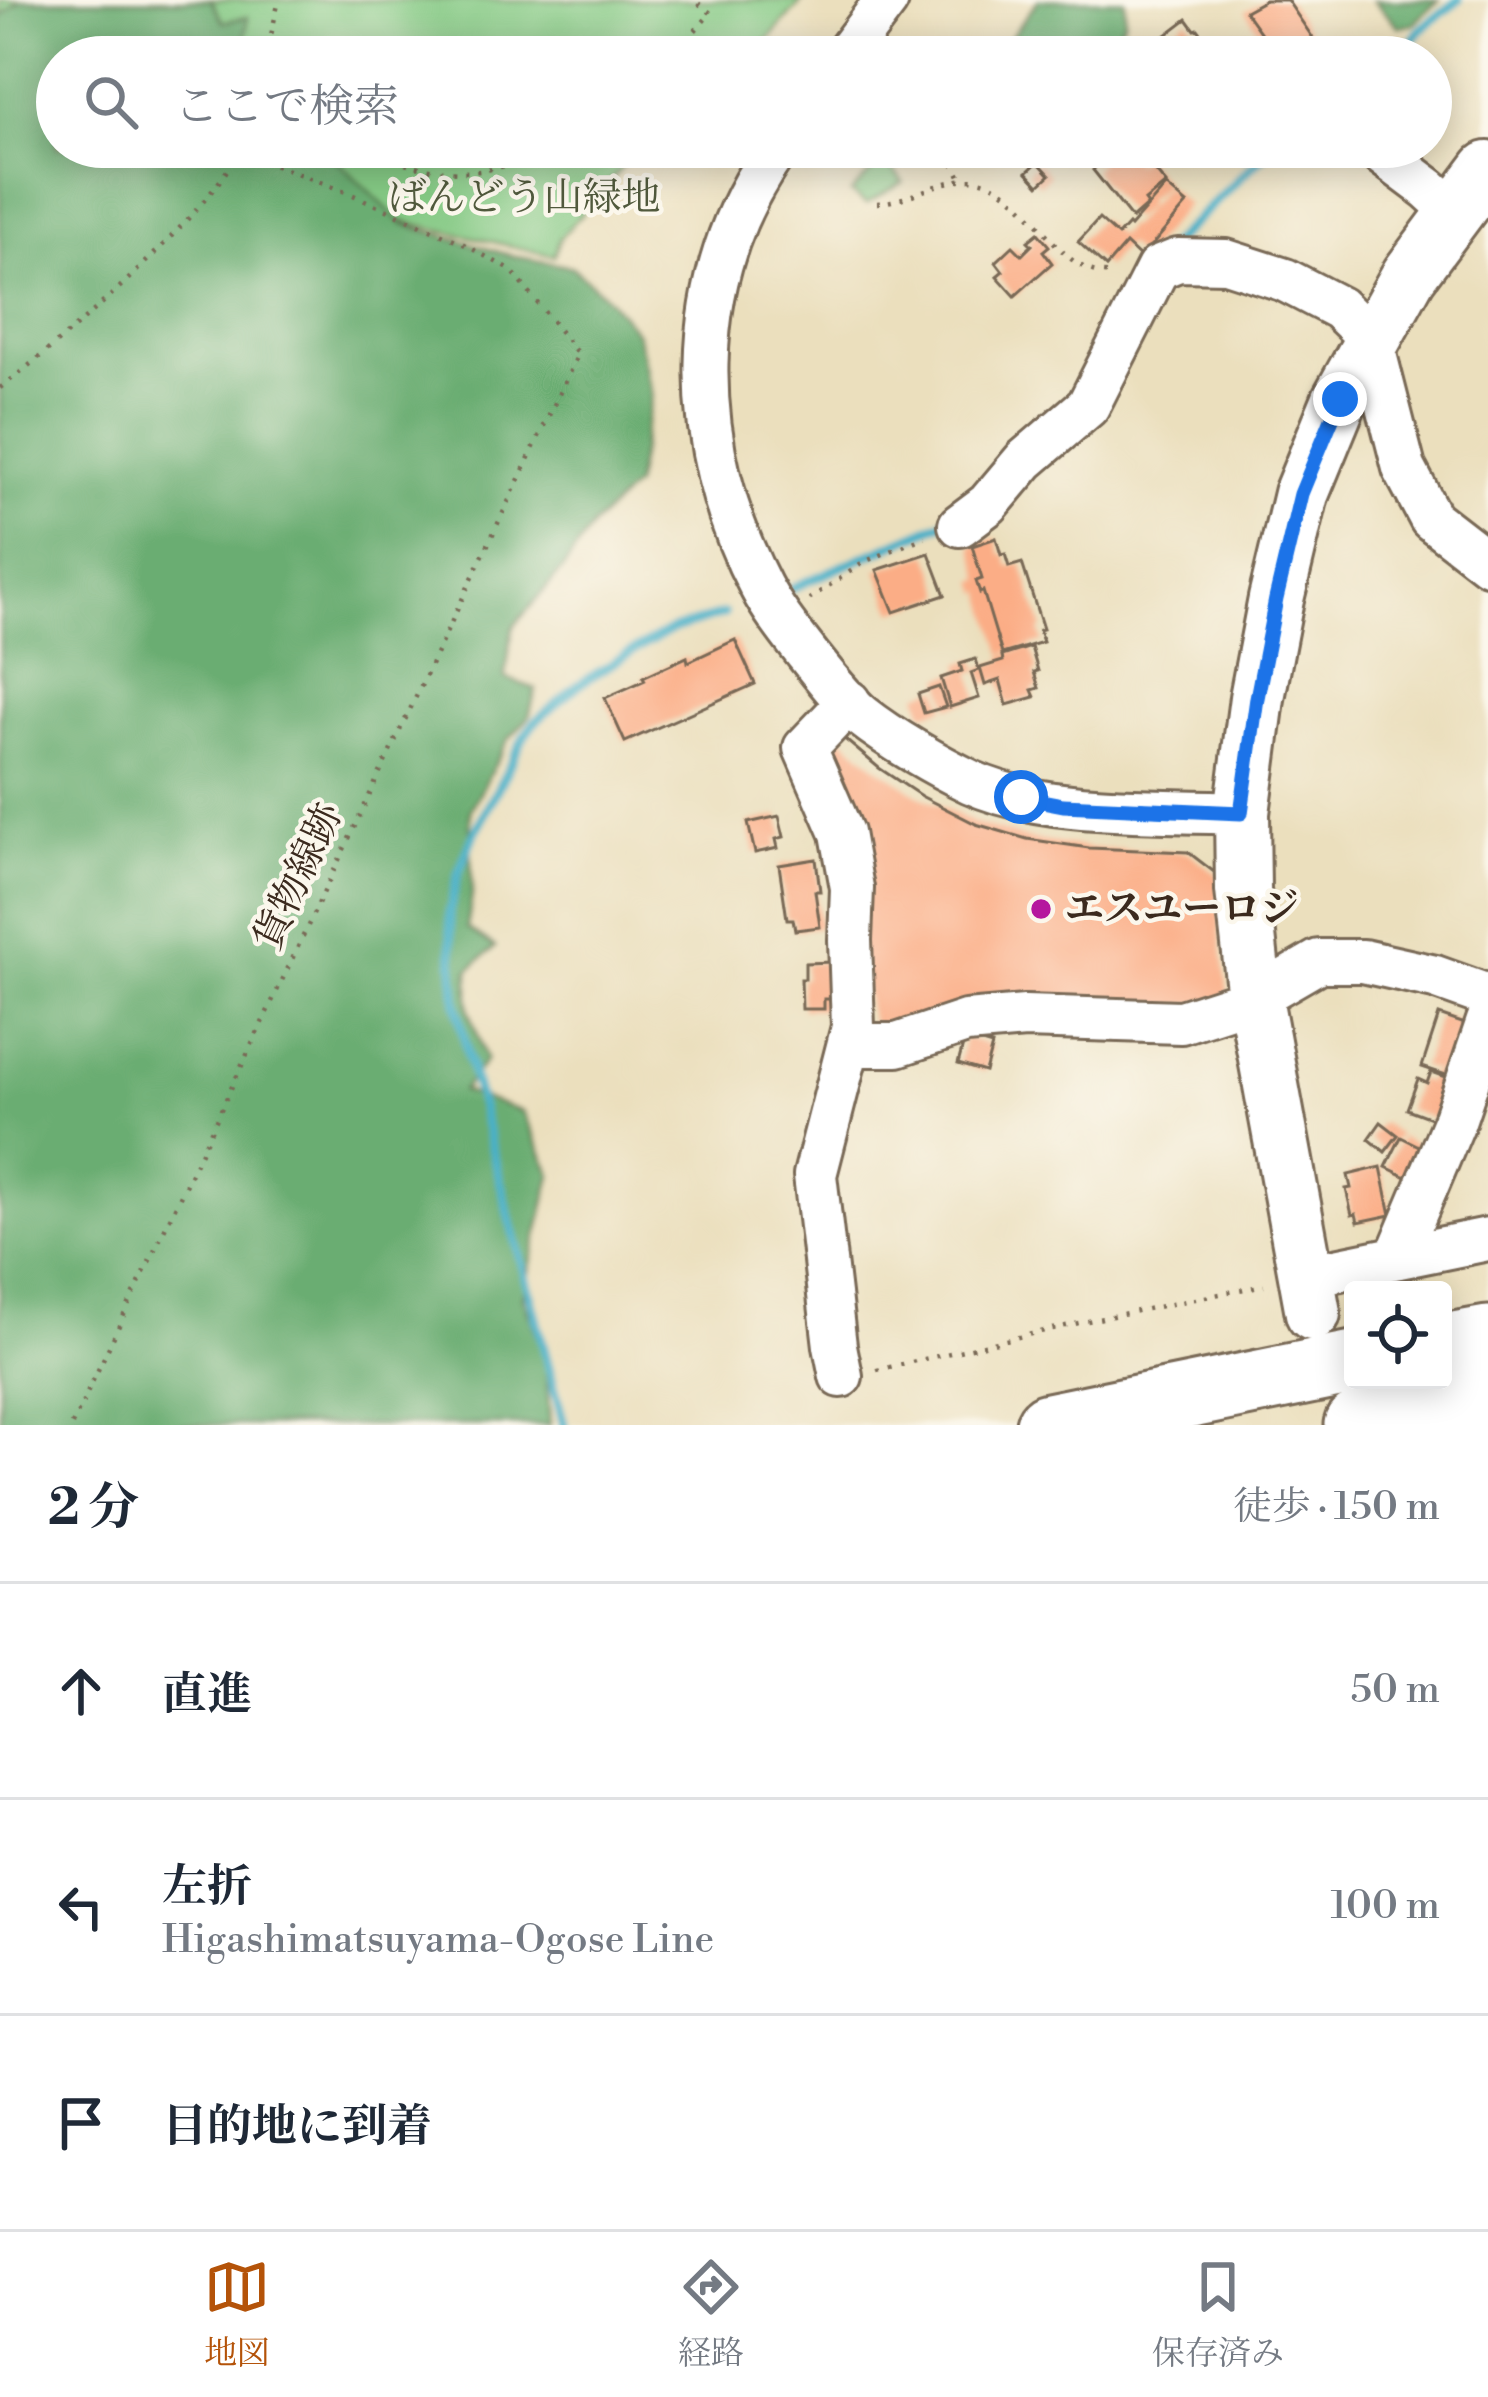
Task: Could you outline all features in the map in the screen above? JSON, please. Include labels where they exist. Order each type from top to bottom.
[{"type":"highway","points":[[1452,1344],[1488,1338]]},
{"type":"highway","points":[[1048,1425],[1344,1365]]},
{"type":"highway","points":[[1356,1425],[1488,1400]]},
{"type":"main road","points":[[1309,1295],[1255,998],[1244,890],[1241,813],[1261,678],[1301,494],[1340,399],[1409,275],[1488,169]]},
{"type":"street","points":[[860,36],[887,0]]},
{"type":"street","points":[[763,168],[730,236],[715,290],[705,344],[706,394],[716,465],[745,552],[778,617],[863,717],[976,784],[1063,805],[1241,813]]},
{"type":"street","points":[[1399,168],[1454,212]]},
{"type":"street","points":[[960,525],[988,504],[1024,460],[1088,406],[1158,268],[1178,260],[1207,259],[1285,280],[1340,308],[1372,339],[1404,468],[1431,519],[1488,563]]},
{"type":"street","points":[[842,1376],[815,1175],[853,1027],[852,888],[842,833],[806,748],[849,703]]},
{"type":"street","points":[[849,1045],[897,1045],[966,1022],[1025,1017],[1181,1022],[1255,998],[1319,961],[1363,961],[1435,977],[1488,996]]},
{"type":"street","points":[[1397,1257],[1453,1124],[1488,1021]]},
{"type":"street","points":[[1309,1295],[1397,1257],[1488,1239]]},
{"type":"path","points":[[271,36],[279,0]]},
{"type":"path","points":[[690,36],[711,13],[694,0]]},
{"type":"path","points":[[0,388],[66,338],[126,283],[194,213],[226,168]]},
{"type":"path","name":"貨物線跡","points":[[72,1425],[578,354],[512,271],[458,241],[287,168]]},
{"type":"path","points":[[424,168],[491,168]]},
{"type":"path","points":[[956,168],[962,180]]},
{"type":"path","points":[[877,203],[894,203],[974,178],[1018,200],[1078,265],[1093,273],[1158,268]]},
{"type":"path","points":[[778,617],[866,561],[960,525]]},
{"type":"path","points":[[842,1376],[1309,1295]]},
{"type":"green space","points":[[0,0],[803,0],[772,36],[36,36],[36,88],[0,145]]},
{"type":"green space","points":[[21,0],[211,0],[223,22],[248,17],[245,36],[36,36],[36,168],[345,168],[403,224],[513,256],[572,267],[608,298],[637,333],[652,395],[634,486],[593,525],[513,627],[505,678],[536,689],[529,717],[508,740],[470,811],[472,895],[467,928],[495,947],[469,970],[469,1009],[486,1060],[462,1091],[523,1112],[552,1175],[523,1297],[546,1359],[550,1425],[0,1425],[0,17]]},
{"type":"green space","points":[[1038,0],[1125,0],[1125,20],[1114,36],[1011,36]]},
{"type":"green space","points":[[1373,0],[1439,0],[1413,24],[1399,27]]},
{"type":"green space","name":"ばんどう山緑地","points":[[249,168],[622,168],[560,238],[554,256],[375,215]]},
{"type":"green space","points":[[875,168],[891,168],[903,182],[866,204],[851,193]]},
{"type":"building","points":[[1265,0],[1287,0],[1312,36],[1263,36],[1245,11]]},
{"type":"building","points":[[1187,19],[1203,36],[1165,36]]},
{"type":"building","points":[[1044,168],[1050,175],[1039,185],[1027,172]]},
{"type":"building","points":[[1153,168],[1166,184],[1132,219],[1093,170]]},
{"type":"building","points":[[1166,186],[1187,204],[1141,258],[1126,244],[1106,267],[1078,242],[1099,219],[1118,236]]},
{"type":"building","points":[[1038,233],[1049,246],[1043,251],[1052,263],[1015,296],[997,276],[1003,271],[996,262],[1013,246],[1022,255]]},
{"type":"building","points":[[996,538],[1009,567],[1022,563],[1043,629],[1039,630],[1043,642],[1002,654],[976,581],[982,579],[972,546]]},
{"type":"building","points":[[929,553],[945,595],[894,612],[877,570]]},
{"type":"building","points":[[735,640],[755,684],[625,742],[605,698],[687,657],[688,662]]},
{"type":"building","points":[[1031,647],[1039,688],[1032,690],[1035,697],[1007,705],[1000,680],[985,685],[980,668]]},
{"type":"building","points":[[976,659],[979,670],[971,673],[979,698],[950,707],[941,678],[962,671],[960,664]]},
{"type":"building","points":[[939,687],[946,707],[924,713],[918,694]]},
{"type":"building","name":"エスユーロジ","points":[[841,736],[921,796],[976,824],[1027,839],[1089,848],[1188,852],[1218,875],[1229,999],[876,1043],[819,766]]},
{"type":"building","points":[[779,816],[784,837],[776,839],[778,848],[755,853],[748,823]]},
{"type":"building","points":[[816,859],[820,927],[795,930],[793,919],[787,919],[779,865]]},
{"type":"building","points":[[833,962],[834,999],[824,999],[824,1009],[802,1009],[805,963]]},
{"type":"building","points":[[1439,1015],[1468,1025],[1455,1078],[1422,1067]]},
{"type":"building","points":[[965,1038],[992,1046],[985,1072],[958,1064]]},
{"type":"building","points":[[1431,1072],[1451,1079],[1436,1120],[1407,1109],[1418,1079],[1427,1083]]},
{"type":"building","points":[[1381,1122],[1398,1135],[1385,1152],[1369,1139]]},
{"type":"building","points":[[1401,1137],[1429,1151],[1415,1181],[1386,1167]]},
{"type":"building","points":[[1381,1167],[1391,1215],[1358,1222],[1346,1189],[1351,1188],[1348,1175]]},
{"type":"waterway","points":[[1416,36],[1459,0]]},
{"type":"waterway","points":[[1168,247],[1250,168]]},
{"type":"waterway","points":[[792,588],[947,521]]},
{"type":"waterway","points":[[564,1425],[469,1061],[457,1005],[449,913],[472,838],[534,723],[578,685],[624,656],[671,630],[724,614]]},
{"type":"place","name":"エスユーロジ","points":[[1041,909]]},
{"type":"route","points":[[1021,797],[1063,805],[1241,813],[1257,698],[1301,494],[1340,399]]}]
